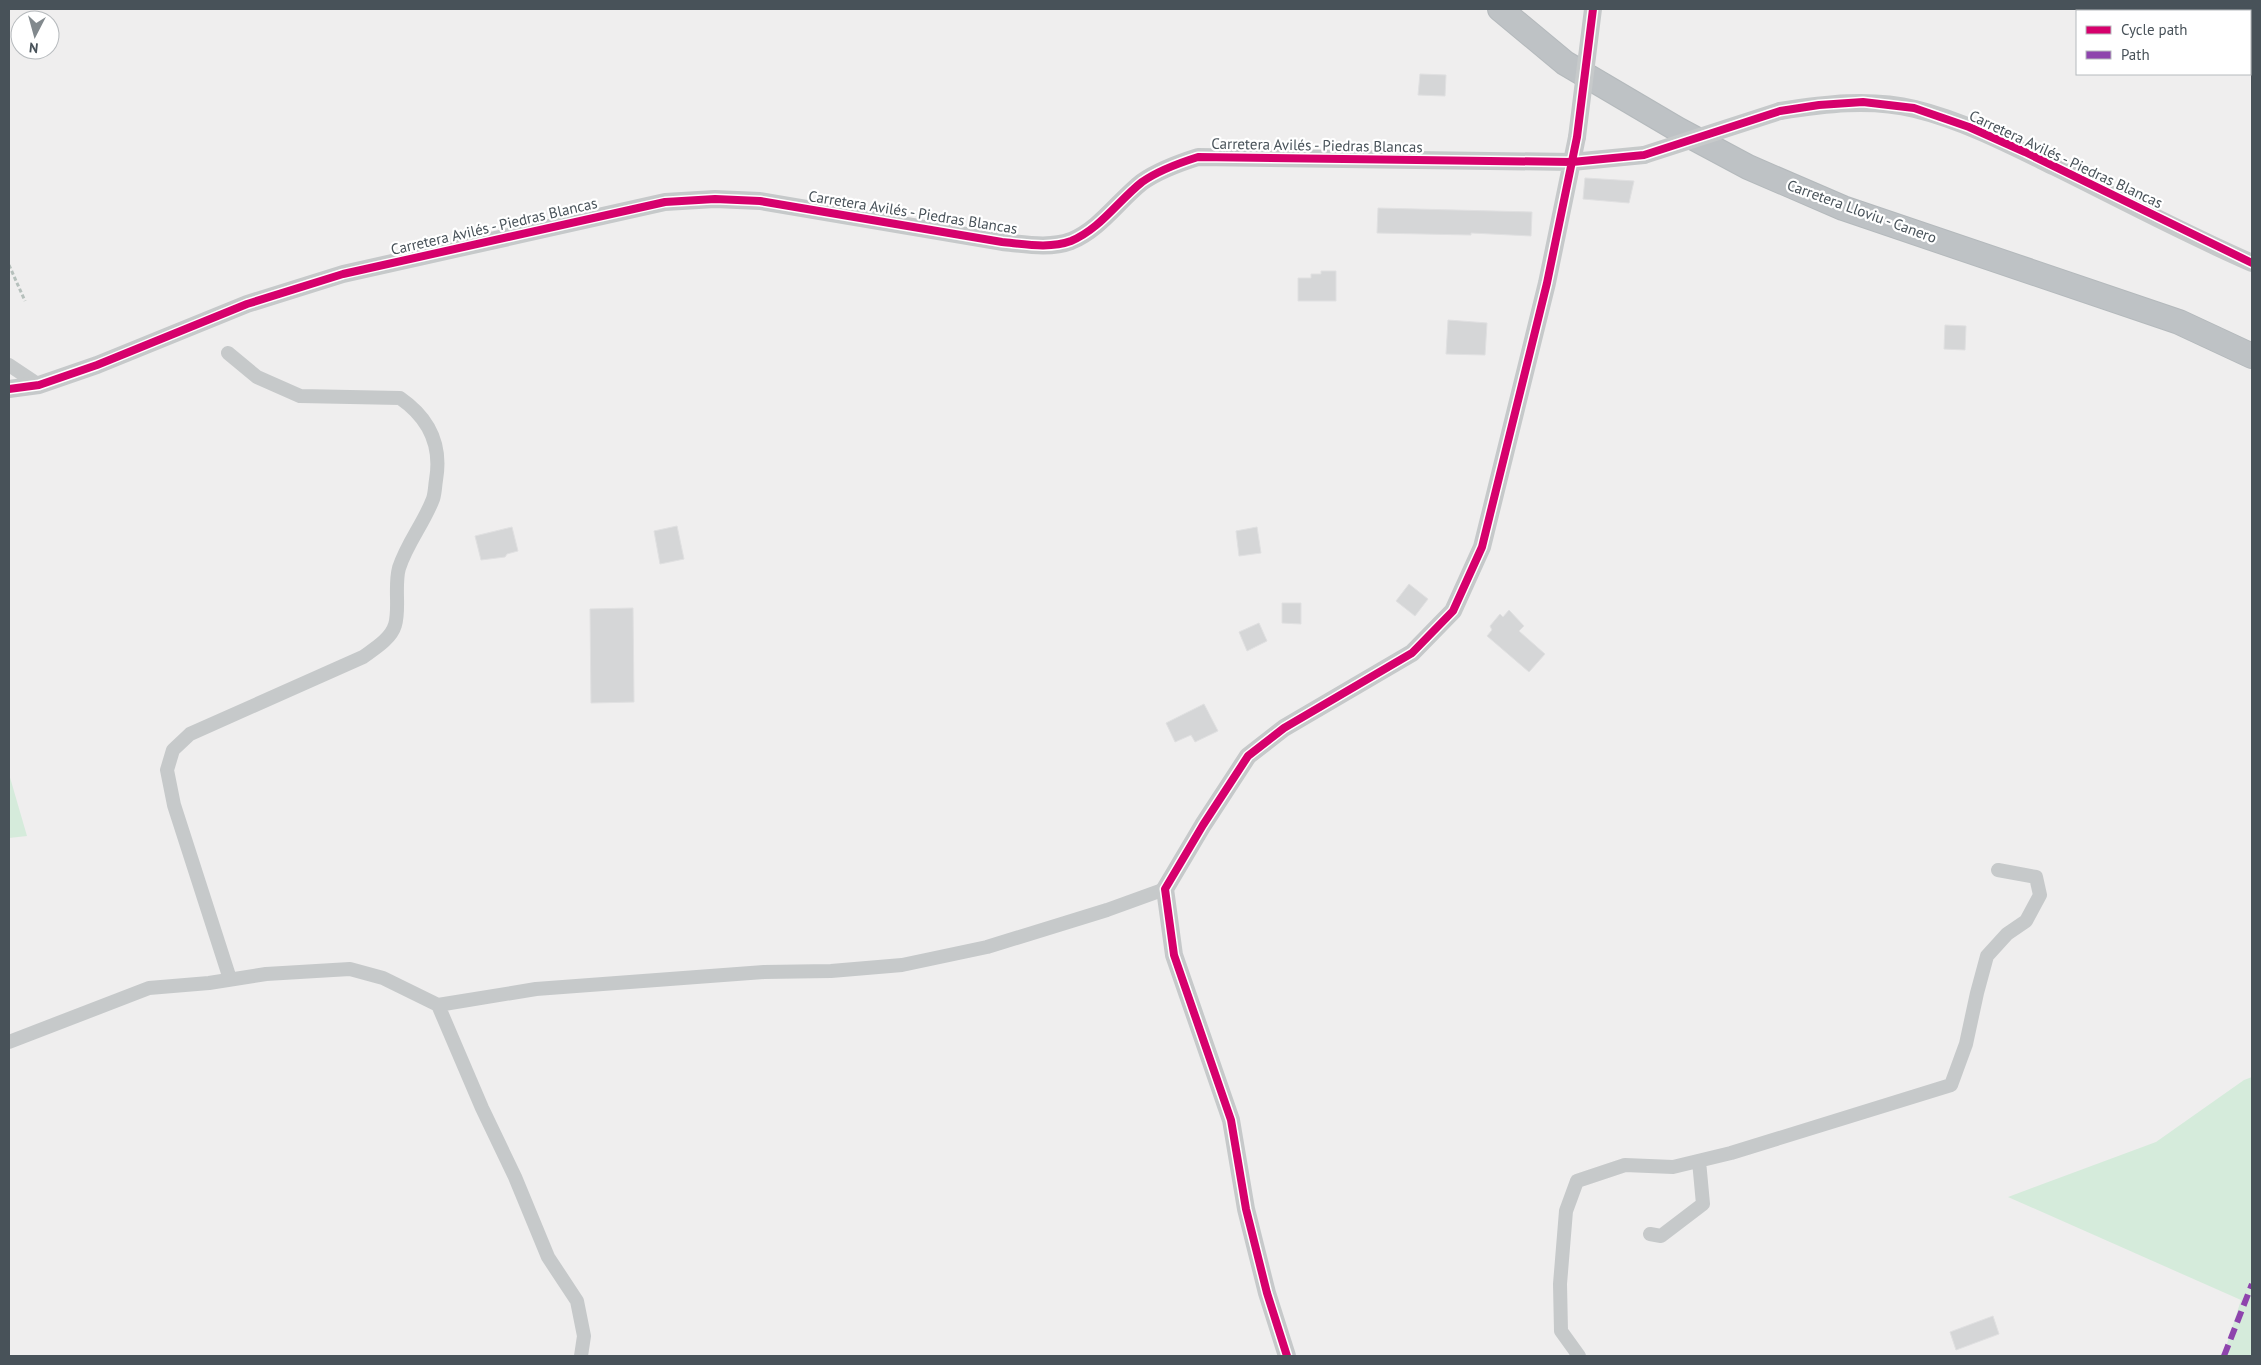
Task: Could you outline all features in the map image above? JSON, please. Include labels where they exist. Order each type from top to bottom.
[{"type":"highway","name":"Carretera Lloviu - Canero","points":[[1500,9],[1565,63],[1677,129],[1748,167],[1843,208],[2179,322],[2252,356]]},
{"type":"street","points":[[1287,1356],[1267,1293],[1246,1209],[1231,1120],[1174,954],[1165,889],[1203,824],[1248,756],[1284,728],[1412,653],[1453,611],[1482,547],[1547,283],[1577,137],[1593,9]]},
{"type":"street","name":"Carretera Avilés - Piedras Blancas","points":[[9,389],[39,385],[106,362],[247,304],[343,274],[665,202],[715,199],[760,202],[1002,242],[1039,246],[1071,241],[1095,226],[1143,182],[1171,166],[1198,157],[1572,162],[1644,155],[1780,111],[1819,105],[1863,102],[1914,108],[1969,127],[2025,152],[2252,263]]},
{"type":"street","points":[[228,353],[257,378],[300,396],[400,398],[414,408],[427,423],[436,442],[439,465],[433,499],[410,539],[399,569],[395,626],[382,643],[363,657],[190,734],[173,750],[168,770],[174,805],[230,979]]},
{"type":"street","points":[[9,364],[39,385]]},
{"type":"street","points":[[1579,1356],[1561,1331],[1560,1284],[1566,1211],[1577,1181],[1625,1165],[1673,1167],[1699,1161],[1828,1124],[1951,1085],[1966,1044],[1976,993],[1987,956],[2006,934],[2026,921],[2040,895],[2036,877],[1998,870]]},
{"type":"street","points":[[9,1042],[149,988],[266,974],[350,969],[383,978],[438,1005],[536,989],[764,972],[831,971],[902,965],[986,947],[1107,910],[1165,889]]},
{"type":"street","points":[[438,1005],[482,1108],[515,1177],[548,1257],[577,1301],[584,1336],[581,1356]]},
{"type":"street","points":[[1650,1234],[1661,1236],[1703,1204],[1699,1161]]},
{"type":"path","points":[[9,265],[25,301]]},
{"type":"green space","points":[[9,774],[27,836],[9,838]]},
{"type":"green space","points":[[2252,1077],[2252,1356],[2223,1356],[2241,1300],[2008,1197],[2156,1142],[2244,1080]]},
{"type":"building","points":[[1420,74],[1446,75],[1445,96],[1418,95]]},
{"type":"building","points":[[1585,178],[1634,181],[1629,203],[1583,199]]},
{"type":"building","points":[[1378,208],[1532,212],[1531,236],[1471,233],[1471,235],[1377,233]]},
{"type":"building","points":[[1321,271],[1336,271],[1336,301],[1298,301],[1298,278],[1311,278],[1311,274],[1321,274]]},
{"type":"building","points":[[1448,320],[1487,323],[1485,355],[1446,354]]},
{"type":"building","points":[[1945,325],[1966,326],[1965,350],[1944,349]]},
{"type":"building","points":[[677,526],[684,559],[660,564],[654,531]]},
{"type":"building","points":[[512,527],[518,551],[507,554],[505,557],[481,560],[475,536]]},
{"type":"building","points":[[1257,527],[1261,553],[1239,556],[1236,531]]},
{"type":"building","points":[[1409,584],[1428,599],[1415,616],[1396,601]]},
{"type":"building","points":[[1282,603],[1301,603],[1301,624],[1282,623]]},
{"type":"building","points":[[633,608],[634,702],[591,703],[590,609]]},
{"type":"building","points":[[1509,610],[1524,626],[1519,631],[1545,654],[1529,672],[1487,636],[1492,630],[1490,626],[1500,614],[1503,617]]},
{"type":"building","points":[[1259,623],[1267,641],[1247,651],[1239,632]]},
{"type":"building","points":[[1204,704],[1218,731],[1195,742],[1191,735],[1175,742],[1166,723]]},
{"type":"building","points":[[1993,1316],[1999,1334],[1956,1350],[1950,1332]]},
{"type":"marked path","points":[[2224,1356],[2252,1284]]},
{"type":"cycle path","points":[[1287,1356],[1267,1293],[1246,1209],[1231,1120],[1174,955],[1165,889],[1203,825],[1248,756],[1284,728],[1412,653],[1453,611],[1482,547],[1547,283],[1577,137],[1593,9]]},
{"type":"cycle path","points":[[9,389],[39,385],[97,365],[247,304],[343,274],[665,202],[715,199],[760,201],[1002,242],[1054,245],[1071,241],[1091,229],[1133,189],[1155,174],[1198,157],[1572,162],[1644,155],[1780,111],[1819,105],[1863,102],[1914,108],[1969,127],[2025,152],[2252,263]]}]
